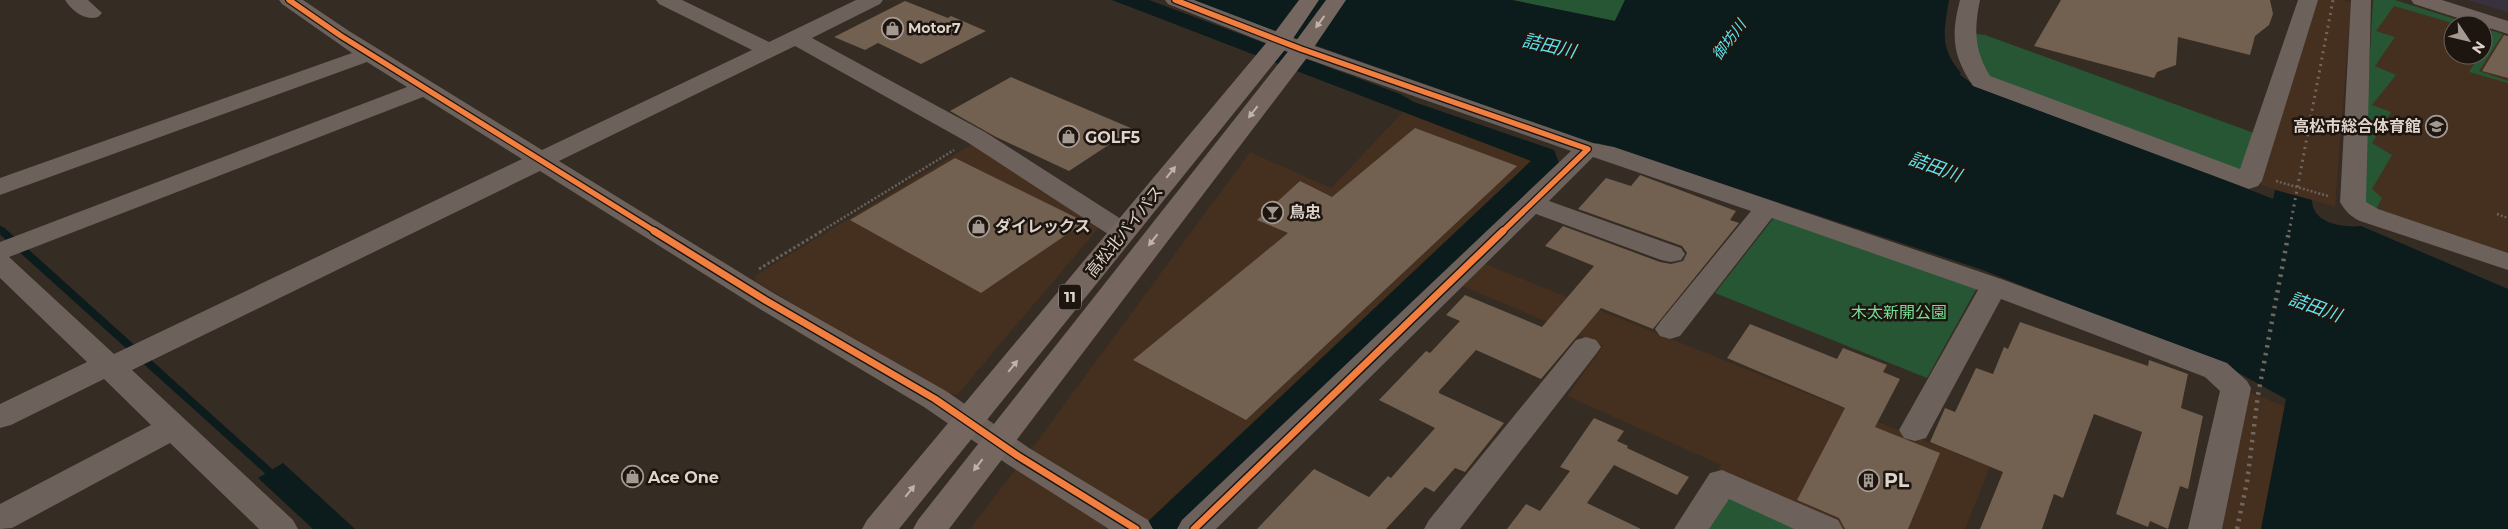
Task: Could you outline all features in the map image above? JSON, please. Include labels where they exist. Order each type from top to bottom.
[{"type":"highway","name":"高松北バイパス","points":[[930,529],[1286,51],[1309,0]]},
{"type":"highway","name":"高松北バイパス","points":[[879,529],[1123,232],[1286,51],[1336,0]]},
{"type":"street","points":[[75,0],[91,13]]},
{"type":"street","points":[[289,0],[369,54],[540,160],[968,420],[1018,456],[1136,529]]},
{"type":"street","points":[[666,0],[769,50]]},
{"type":"street","points":[[0,417],[154,346],[873,0]]},
{"type":"street","points":[[1175,0],[1286,51],[1588,149],[1605,152],[1994,286],[2216,370],[2236,388],[2205,529]]},
{"type":"street","points":[[1970,0],[1963,39],[1968,60],[1981,81],[2249,181],[2308,0]]},
{"type":"street","points":[[2361,0],[2352,202],[2357,209],[2369,216],[2508,262]]},
{"type":"street","points":[[2421,0],[2508,28]]},
{"type":"street","points":[[2445,0],[2508,20]]},
{"type":"street","points":[[795,38],[976,137],[1123,232]]},
{"type":"street","points":[[0,187],[369,54]]},
{"type":"street","points":[[0,251],[425,88]]},
{"type":"street","points":[[1194,529],[1588,149]]},
{"type":"street","points":[[1530,203],[1671,254]]},
{"type":"street","points":[[1670,329],[1767,208]]},
{"type":"street","points":[[0,264],[281,529]]},
{"type":"street","points":[[1915,430],[1994,286]]},
{"type":"street","points":[[1441,529],[1586,347]]},
{"type":"street","points":[[0,520],[173,427]]},
{"type":"street","points":[[1691,529],[1721,484],[1826,529]]},
{"type":"path","points":[[738,282],[976,137]]},
{"type":"path","points":[[2251,174],[2352,202]]},
{"type":"path","points":[[2497,214],[2508,218]]},
{"type":"shaded area","points":[[2312,0],[2342,0],[2351,2],[2335,207],[2261,185]]},
{"type":"shaded area","name":"高松市総合体育館","points":[[2373,0],[2395,0],[2443,15],[2443,65],[2493,65],[2493,31],[2508,36],[2508,255],[2376,210],[2365,204]]},
{"type":"shaded area","points":[[2468,0],[2508,0],[2508,12],[2507,12]]},
{"type":"shaded area","points":[[1403,112],[1531,161],[1148,521],[1030,451],[1250,152],[1331,188]]},
{"type":"shaded area","points":[[977,141],[1101,225],[957,395],[943,393],[755,281],[756,275]]},
{"type":"shaded area","points":[[1480,262],[1990,467],[1965,529],[1812,529],[1710,482],[1721,465],[1567,396],[1603,346],[1458,284]]},
{"type":"shaded area","points":[[2244,390],[2286,407],[2261,529],[2218,529]]},
{"type":"shaded area","points":[[1018,466],[1119,529],[970,529]]},
{"type":"green space","points":[[1512,0],[1625,0],[1615,21]]},
{"type":"green space","points":[[2373,0],[2395,0],[2443,15],[2443,20],[2394,6],[2376,31],[2395,37],[2375,66],[2396,75],[2372,105],[2391,112],[2372,143],[2392,155],[2372,189],[2382,198],[2376,210],[2365,204],[2362,198]]},
{"type":"green space","points":[[2493,31],[2503,34],[2493,49]]},
{"type":"green space","points":[[1969,33],[1985,35],[2254,133],[2243,169],[2233,170],[1985,76]]},
{"type":"green space","points":[[2474,65],[2483,65],[2479,71],[2508,81],[2508,83],[2469,72]]},
{"type":"green space","name":"木太新開公園","points":[[1776,215],[1978,286],[1927,378],[1715,293]]},
{"type":"green space","points":[[1729,490],[1812,529],[1704,529]]},
{"type":"water","points":[[1112,0],[1149,0],[1400,94],[1414,102],[1554,150],[1559,163],[1177,529],[1140,529],[1531,161]]},
{"type":"water","points":[[1187,0],[1512,0],[1615,21],[1625,0],[1949,0],[1945,30],[1946,47],[1954,64],[1961,73],[1959,74],[1971,83],[2119,138],[2273,199],[2275,190],[2312,200],[2313,208],[2322,219],[2337,225],[2361,226],[2508,289],[2508,529],[2261,529],[2286,399],[2226,366],[1980,269],[1598,143],[1594,144]]},
{"type":"water","points":[[283,463],[355,529],[313,529],[258,478]]},
{"type":"building","points":[[2061,0],[2270,0],[2273,14],[2269,25],[2255,36],[2250,55],[2178,37],[2176,65],[2157,72],[2154,78],[2034,46]]},
{"type":"building","points":[[905,1],[948,18],[951,16],[986,31],[921,64],[878,43],[865,50],[834,37]]},
{"type":"building","points":[[2504,35],[2508,36],[2508,78],[2482,71],[2486,65],[2493,65],[2493,53]]},
{"type":"building","points":[[1011,77],[1133,129],[1069,171],[996,137],[950,111]]},
{"type":"building","points":[[1415,128],[1517,166],[1246,420],[1133,360],[1288,233],[1257,220],[1300,181],[1332,197]]},
{"type":"building","points":[[955,158],[1085,222],[981,293],[850,220]]},
{"type":"building","points":[[1640,175],[1736,211],[1730,220],[1739,223],[1653,329],[1601,308],[1541,379],[1476,350],[1439,393],[1504,423],[1465,472],[1455,468],[1434,492],[1425,487],[1386,529],[1257,529],[1314,469],[1369,497],[1388,476],[1391,478],[1435,428],[1379,400],[1426,351],[1430,353],[1460,321],[1446,315],[1465,295],[1542,327],[1594,266],[1545,246],[1563,226],[1660,262],[1671,264],[1683,261],[1687,253],[1682,246],[1578,209],[1606,178],[1631,186]]},
{"type":"building","points":[[2020,322],[2148,366],[2149,360],[2188,374],[2181,408],[2203,416],[2188,489],[2180,486],[2168,529],[2150,521],[2148,527],[2116,514],[2142,432],[2094,414],[2063,498],[2054,494],[2042,529],[1980,529],[2003,472],[1930,442],[1945,408],[1955,412],[1976,368],[1993,374],[2004,347],[2008,349]]},
{"type":"building","points":[[1750,324],[1837,359],[1843,348],[1887,365],[1883,372],[1900,379],[1875,427],[1940,453],[1908,529],[1845,529],[1839,518],[1797,500],[1845,408],[1727,358]]},
{"type":"building","points":[[1594,418],[1624,431],[1617,441],[1628,446],[1627,448],[1689,477],[1677,495],[1614,465],[1587,503],[1641,529],[1507,529],[1526,504],[1540,511],[1570,471],[1560,467]]},
{"type":"waterway","points":[[2,231],[275,477]]},
{"type":"railway","points":[[2289,232],[2333,0]]},
{"type":"railway","points":[[2237,529],[2247,482],[2258,395],[2289,231]]},
{"type":"cycle path","points":[[289,0],[341,36],[765,300],[935,399],[1018,456],[1136,529]]},
{"type":"cycle path","points":[[1175,0],[1301,49],[1588,149],[1194,529]]},
{"type":"place","name":"Motor7","points":[[892,28]]},
{"type":"place","name":"高松市総合体育館","points":[[2437,126]]},
{"type":"place","name":"GOLF5","points":[[1069,137]]},
{"type":"place","name":"鳥忠","points":[[1273,212]]},
{"type":"place","name":"ダイレックス","points":[[979,226]]},
{"type":"place","name":"Ace One","points":[[632,477]]},
{"type":"place","name":"PL","points":[[1868,480]]},
{"type":"water label","name":"御坊川","points":[[1729,40]]},
{"type":"water label","name":"詰田川","points":[[1549,46]]},
{"type":"water label","name":"詰田川","points":[[1935,167]]},
{"type":"water label","name":"詰田川","points":[[2315,307]]}]
